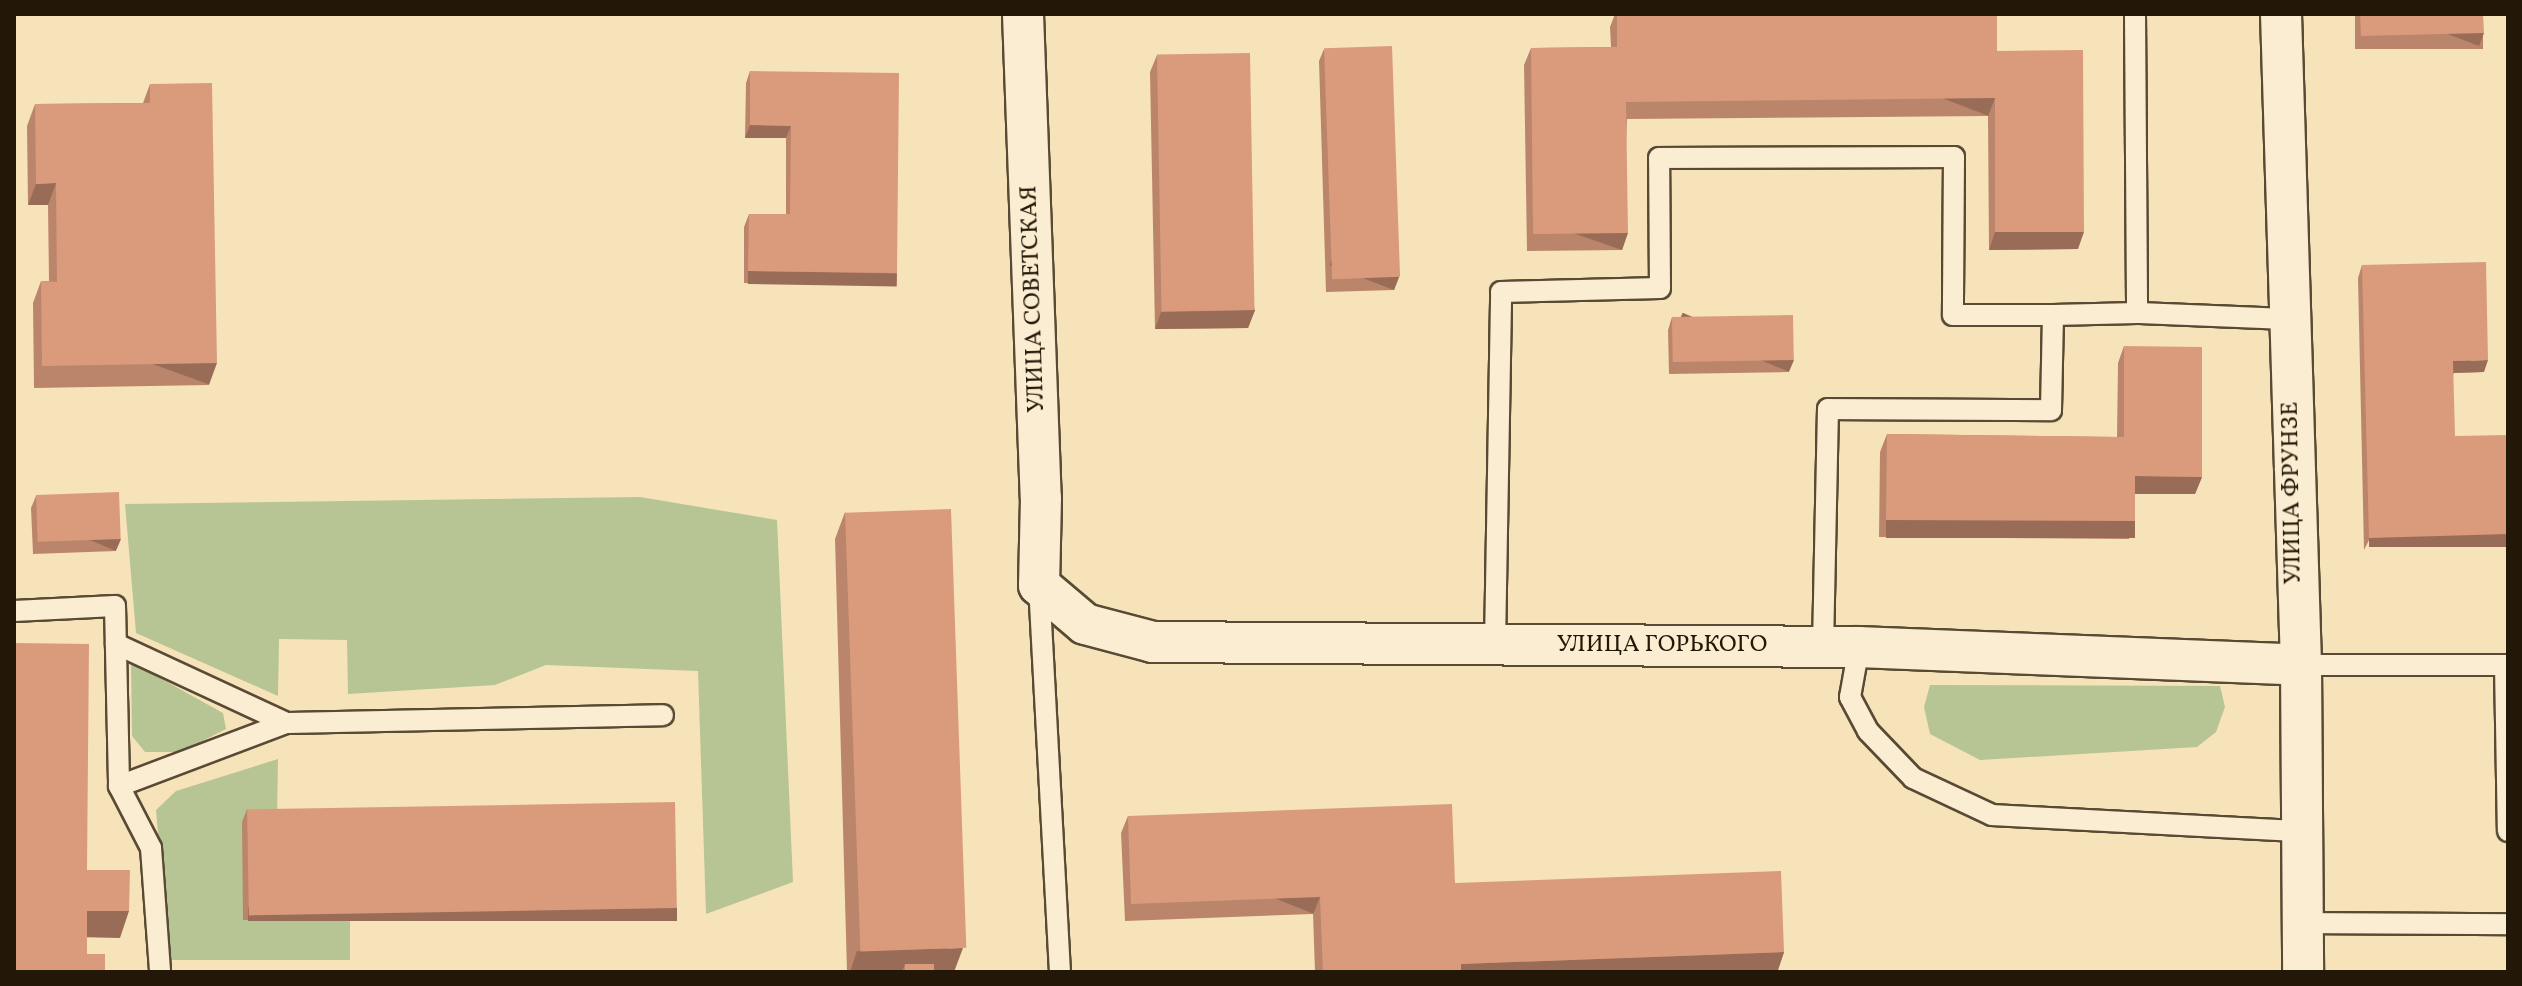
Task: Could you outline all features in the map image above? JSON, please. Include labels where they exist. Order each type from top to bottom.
[{"type":"street","name":"УЛИЦА СОВЕТСКАЯ","points":[[1023,14],[1041,498],[1039,585]]},
{"type":"street","name":"УЛИЦА ФРУНЗЕ","points":[[2281,14],[2301,665],[2303,972]]},
{"type":"street","name":"УЛИЦА ГОРЬКОГО","points":[[1039,585],[1085,624],[1153,642],[1841,647],[2301,665]]},
{"type":"lane","points":[[2135,14],[2137,313]]},
{"type":"lane","points":[[1495,645],[1501,292],[1660,288],[1659,158],[1954,157],[1953,315],[2137,313],[2289,319]]},
{"type":"lane","points":[[2053,315],[2051,410],[1828,409],[1841,647],[1850,697],[1868,731],[1913,778],[1992,815],[2301,831]]},
{"type":"lane","points":[[1039,585],[1060,972]]},
{"type":"lane","points":[[14,611],[115,606],[119,786],[151,848],[160,972]]},
{"type":"lane","points":[[116,644],[286,723]]},
{"type":"lane","points":[[2301,665],[2506,665],[2508,831]]},
{"type":"lane","points":[[119,786],[286,723],[663,715]]},
{"type":"lane","points":[[2302,923],[2508,924]]},
{"type":"green space","points":[[640,497],[777,520],[793,882],[706,914],[698,671],[546,665],[495,685],[348,694],[347,640],[279,639],[278,696],[136,633],[125,504]]},
{"type":"green space","points":[[131,662],[223,713],[226,729],[181,752],[145,752],[132,736]]},
{"type":"green space","points":[[1930,685],[2220,686],[2225,707],[2216,732],[2197,747],[1980,760],[1930,734],[1924,707]]},
{"type":"green space","points":[[278,759],[277,821],[350,919],[350,960],[169,960],[156,810],[176,791]]},
{"type":"building","points":[[1617,14],[1997,14],[1997,51],[2083,50],[2084,232],[1995,232],[1995,98],[1626,102],[1628,233],[1533,234],[1531,48],[1617,47]]},
{"type":"building","points":[[2360,14],[2483,14],[2484,33],[2361,36]]},
{"type":"building","points":[[1392,46],[1400,277],[1332,279],[1324,48]]},
{"type":"building","points":[[1250,53],[1254,310],[1161,312],[1157,55]]},
{"type":"building","points":[[750,71],[899,73],[897,273],[748,271],[749,214],[790,214],[791,126],[750,125]]},
{"type":"building","points":[[212,83],[217,363],[42,366],[41,281],[57,282],[56,183],[36,184],[35,104],[150,103],[150,84]]},
{"type":"building","points":[[2486,262],[2488,360],[2453,361],[2455,436],[2508,435],[2508,534],[2369,538],[2362,265]]},
{"type":"building","points":[[1793,315],[1794,360],[1673,362],[1672,317]]},
{"type":"building","points":[[2124,346],[2202,347],[2202,477],[2135,476],[2135,521],[1886,520],[1887,434],[2124,437]]},
{"type":"building","points":[[119,492],[121,539],[38,542],[36,495]]},
{"type":"building","points":[[951,509],[966,948],[860,951],[845,513]]},
{"type":"building","points":[[14,643],[89,644],[87,870],[130,870],[129,911],[87,911],[87,954],[105,954],[105,972],[14,972]]},
{"type":"building","points":[[675,802],[677,908],[249,915],[247,809]]},
{"type":"building","points":[[1452,804],[1455,883],[1781,871],[1784,952],[1461,964],[1461,972],[1323,972],[1320,897],[1131,904],[1128,816]]},
{"type":"building","points":[[905,964],[934,964],[934,972],[905,972]]}]
